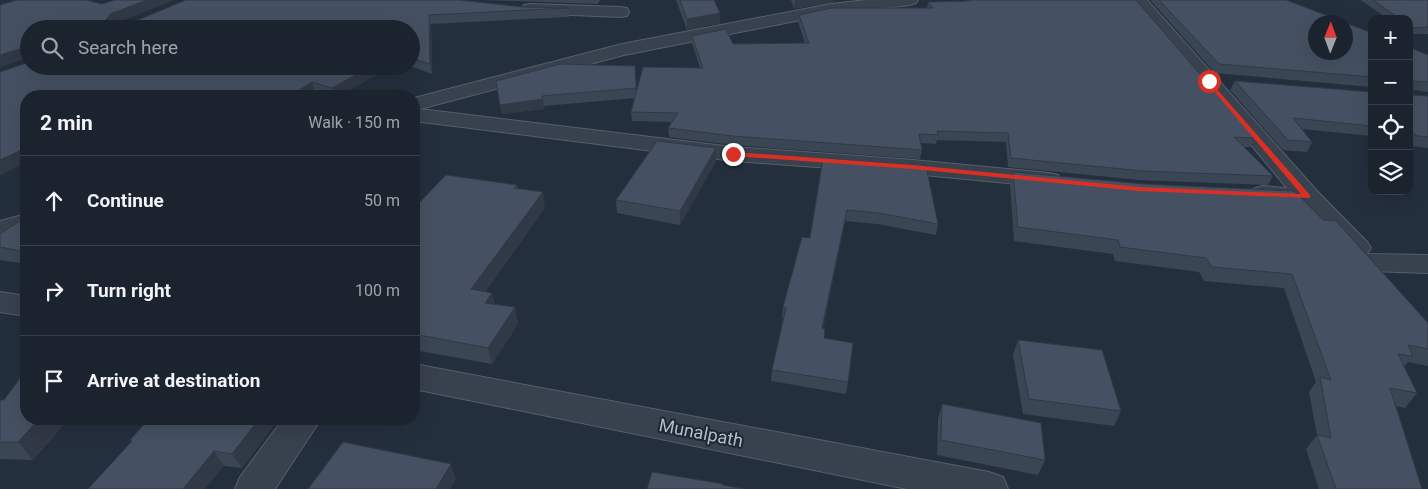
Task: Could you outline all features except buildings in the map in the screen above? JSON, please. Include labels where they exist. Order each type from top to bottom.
[{"type":"street","points":[[778,20],[780,0]]},
{"type":"street","points":[[420,102],[622,50],[831,9],[910,0]]},
{"type":"street","points":[[1138,0],[1308,196],[1396,292]]},
{"type":"street","points":[[515,8],[623,6],[622,50]]},
{"type":"street","points":[[1209,81],[1238,84]]},
{"type":"street","points":[[420,116],[733,154],[913,167],[1070,182]]},
{"type":"street","points":[[1238,193],[1308,196]]},
{"type":"street","points":[[0,230],[20,224]]},
{"type":"street","points":[[1370,262],[1428,264]]},
{"type":"street","points":[[0,302],[20,305]]},
{"type":"street","name":"Munalpath","points":[[420,377],[989,489]]},
{"type":"street","points":[[254,489],[298,425]]},
{"type":"route","points":[[733,154],[913,167],[1139,189],[1308,196],[1209,81]]}]
